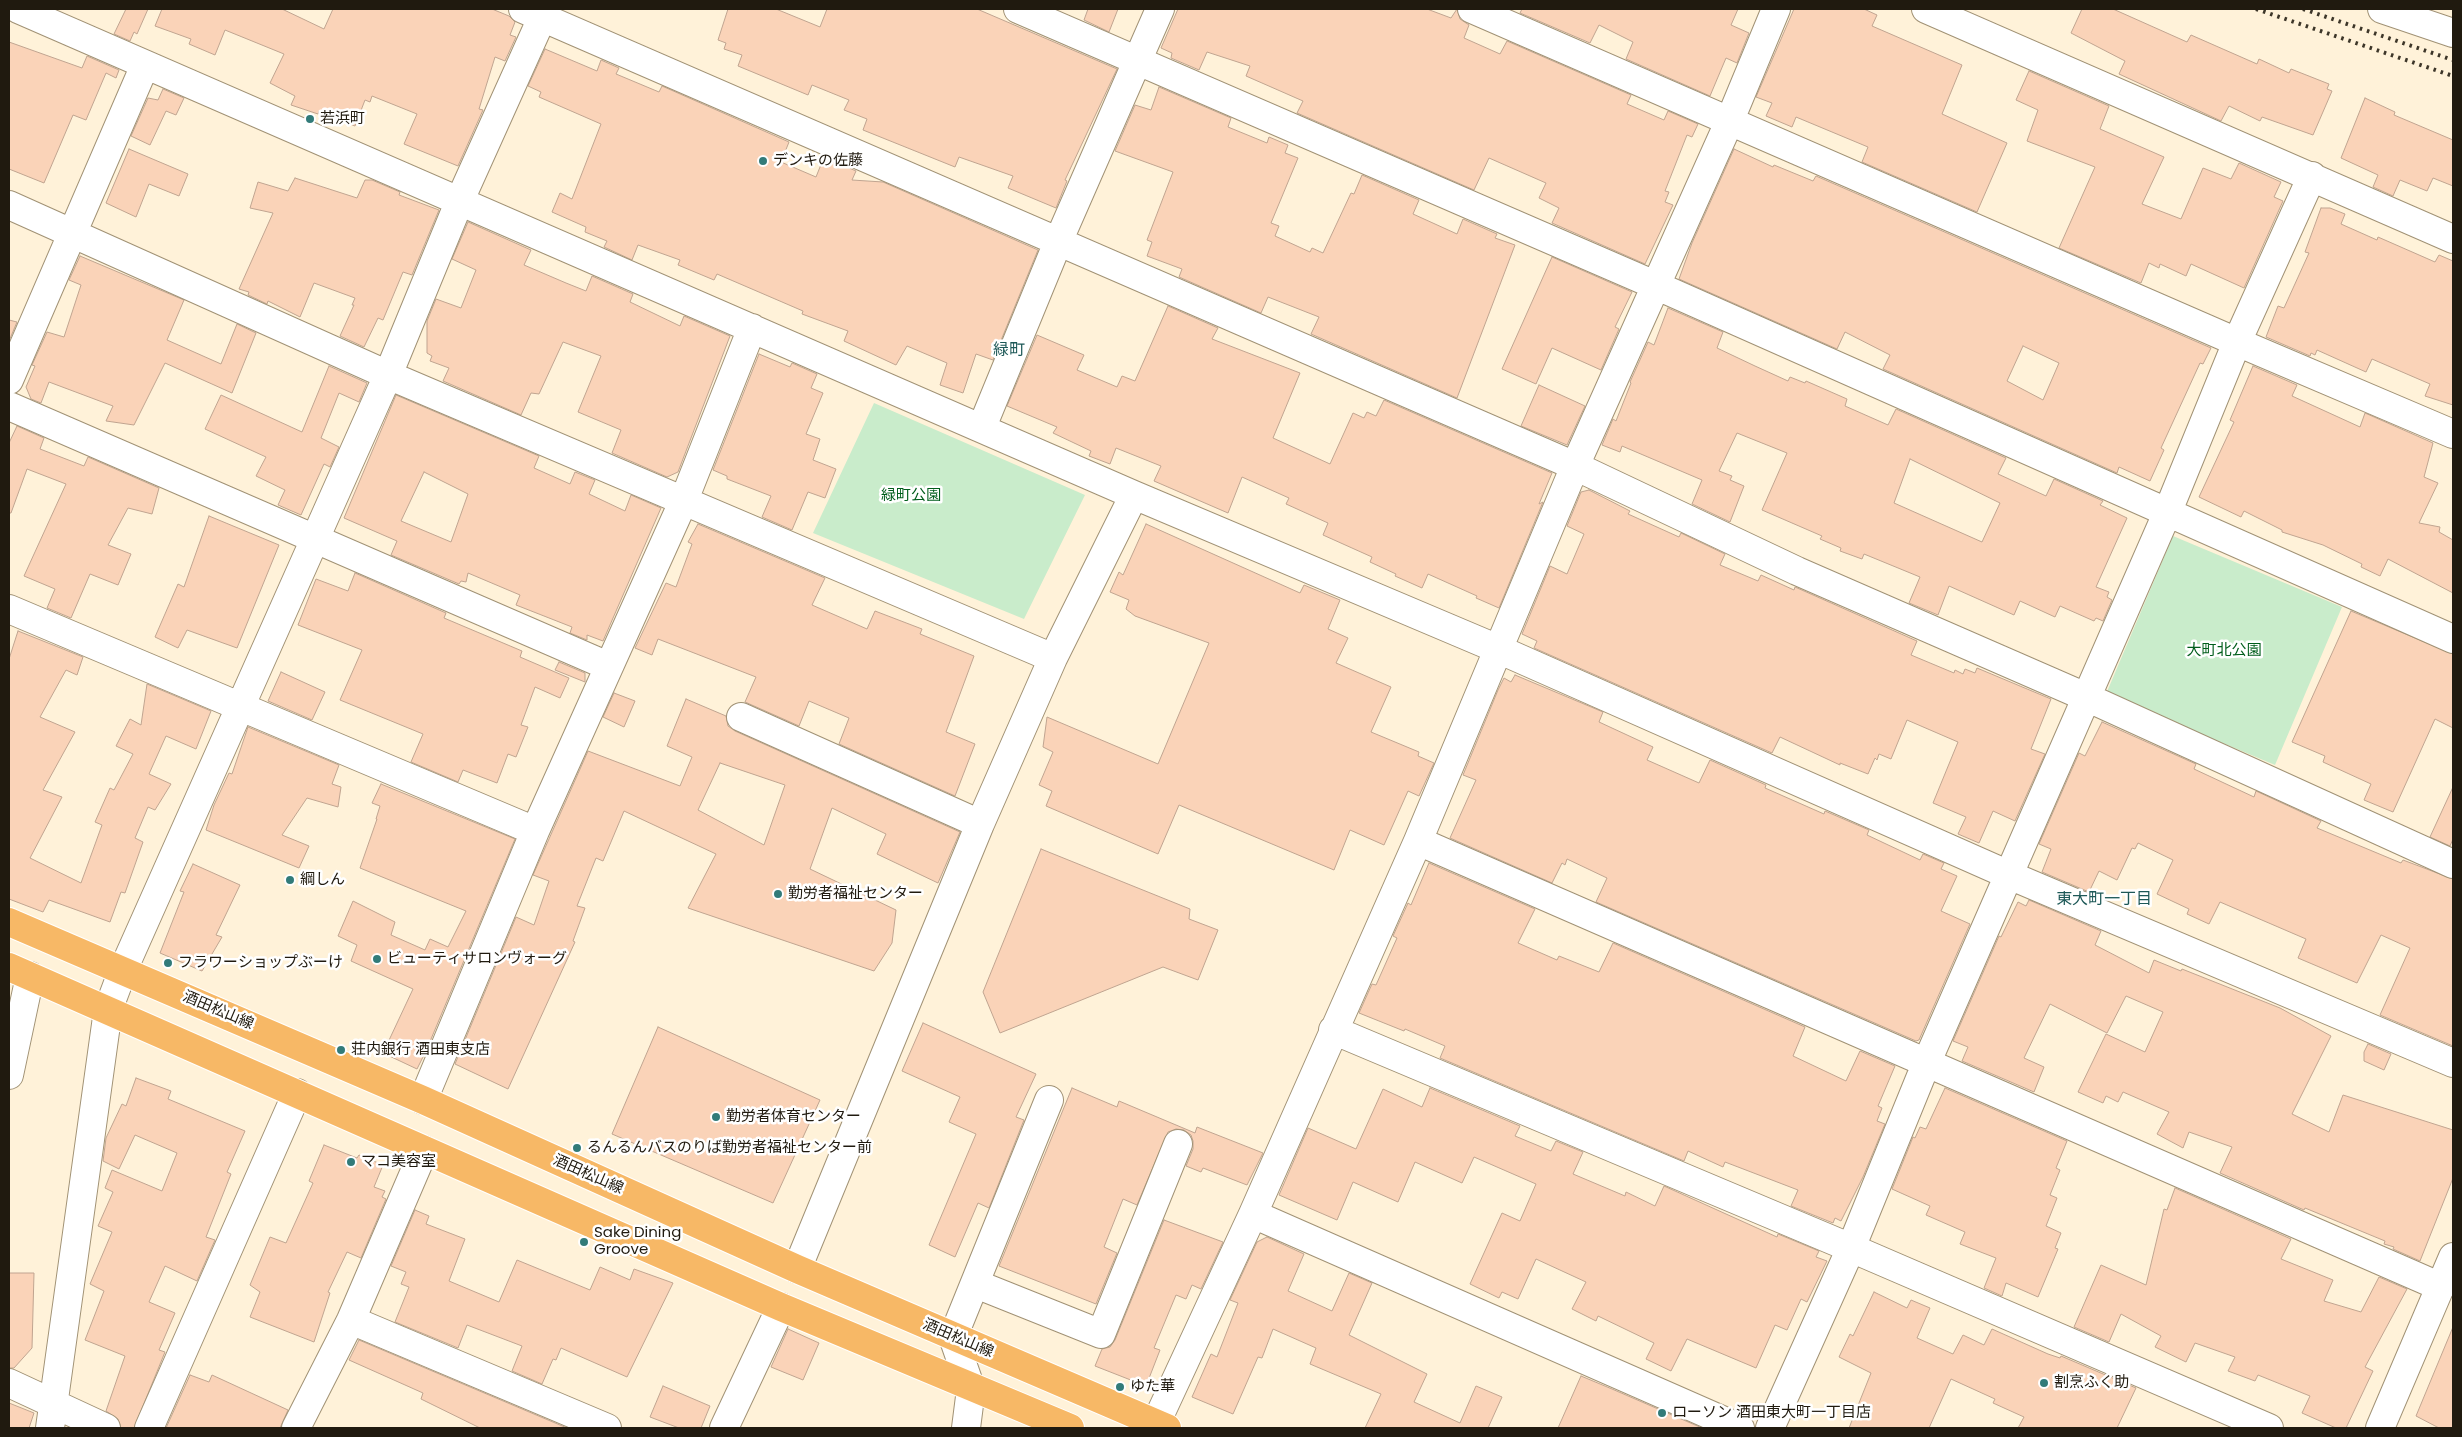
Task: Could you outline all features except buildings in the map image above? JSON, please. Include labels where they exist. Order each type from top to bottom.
[{"type":"main road","name":"酒田松山線","points":[[9,922],[423,1100],[797,1269],[1162,1426]]},
{"type":"main road","points":[[19,971],[781,1307],[1070,1428]]},
{"type":"street","points":[[18,9],[982,427],[1134,495],[1498,650],[2009,875],[2453,1063]]},
{"type":"street","points":[[1018,9],[1655,285],[2453,639]]},
{"type":"street","points":[[982,427],[1058,242],[1160,9]]},
{"type":"street","points":[[1472,9],[2236,342],[2453,434]]},
{"type":"street","points":[[1162,1426],[1333,1030],[1418,841],[1575,466],[1730,120],[1776,9]]},
{"type":"street","points":[[1926,9],[2453,238]]},
{"type":"street","points":[[2382,9],[2453,33]]},
{"type":"street","points":[[52,1416],[108,1010],[123,970],[388,375],[537,12],[1058,242],[1575,466],[1797,571],[2086,697],[2453,864]]},
{"type":"street","points":[[9,380],[145,65]]},
{"type":"street","points":[[1770,1428],[1851,1248],[1926,1064],[2168,511],[2236,342],[2312,176]]},
{"type":"street","points":[[9,205],[73,232],[388,375],[1053,658]]},
{"type":"street","points":[[423,1100],[536,831],[608,666],[684,500],[752,328]]},
{"type":"street","points":[[9,406],[608,666]]},
{"type":"street","points":[[797,1269],[980,824],[1053,658],[1134,495]]},
{"type":"street","points":[[9,610],[242,706],[536,831]]},
{"type":"street","points":[[742,717],[980,824]]},
{"type":"street","points":[[1418,841],[2441,1287]]},
{"type":"street","points":[[9,1075],[19,971]]},
{"type":"street","points":[[1333,1030],[1851,1248],[2269,1428]]},
{"type":"street","points":[[149,1428],[297,1093]]},
{"type":"street","points":[[966,1428],[971,1388],[954,1337],[1049,1100]]},
{"type":"street","points":[[976,1284],[1101,1334],[1178,1144]]},
{"type":"street","points":[[296,1428],[351,1320],[424,1150]]},
{"type":"street","points":[[1254,1214],[1740,1428]]},
{"type":"street","points":[[2380,1428],[2453,1257]]},
{"type":"street","points":[[724,1428],[781,1307]]},
{"type":"street","points":[[351,1320],[607,1428]]},
{"type":"street","points":[[9,1383],[52,1416],[106,1428]]},
{"type":"green space","name":"緑町公園","points":[[874,403],[1085,495],[1024,619],[813,533]]},
{"type":"green space","name":"大町北公園","points":[[2173,536],[2342,607],[2275,765],[2106,694]]},
{"type":"railway","points":[[2256,9],[2453,76]]},
{"type":"railway","points":[[2303,9],[2453,60]]},
{"type":"place","name":"若浜町","points":[[310,119]]},
{"type":"place","name":"デンキの佐藤","points":[[763,161]]},
{"type":"place","name":"綱しん","points":[[290,880]]},
{"type":"place","name":"勤労者福祉センター","points":[[778,894]]},
{"type":"place","name":"ビューティサロンヴォーグ","points":[[377,959]]},
{"type":"place","name":"フラワーショップぶーけ","points":[[168,963]]},
{"type":"place","name":"荘内銀行 酒田東支店","points":[[341,1050]]},
{"type":"place","name":"勤労者体育センター","points":[[716,1117]]},
{"type":"place","name":"るんるんバスのりば勤労者福祉センター前","points":[[577,1148]]},
{"type":"place","name":"マコ美容室","points":[[351,1162]]},
{"type":"place","name":"Sake Dining Groove","points":[[584,1242]]},
{"type":"place","name":"割烹ふく助","points":[[2044,1383]]},
{"type":"place","name":"ゆた華","points":[[1120,1387]]},
{"type":"place","name":"ローソン 酒田東大町一丁目店","points":[[1662,1413]]},
{"type":"district","name":"緑町","points":[[1009,351]]},
{"type":"district","name":"東大町一丁目","points":[[2104,900]]}]
